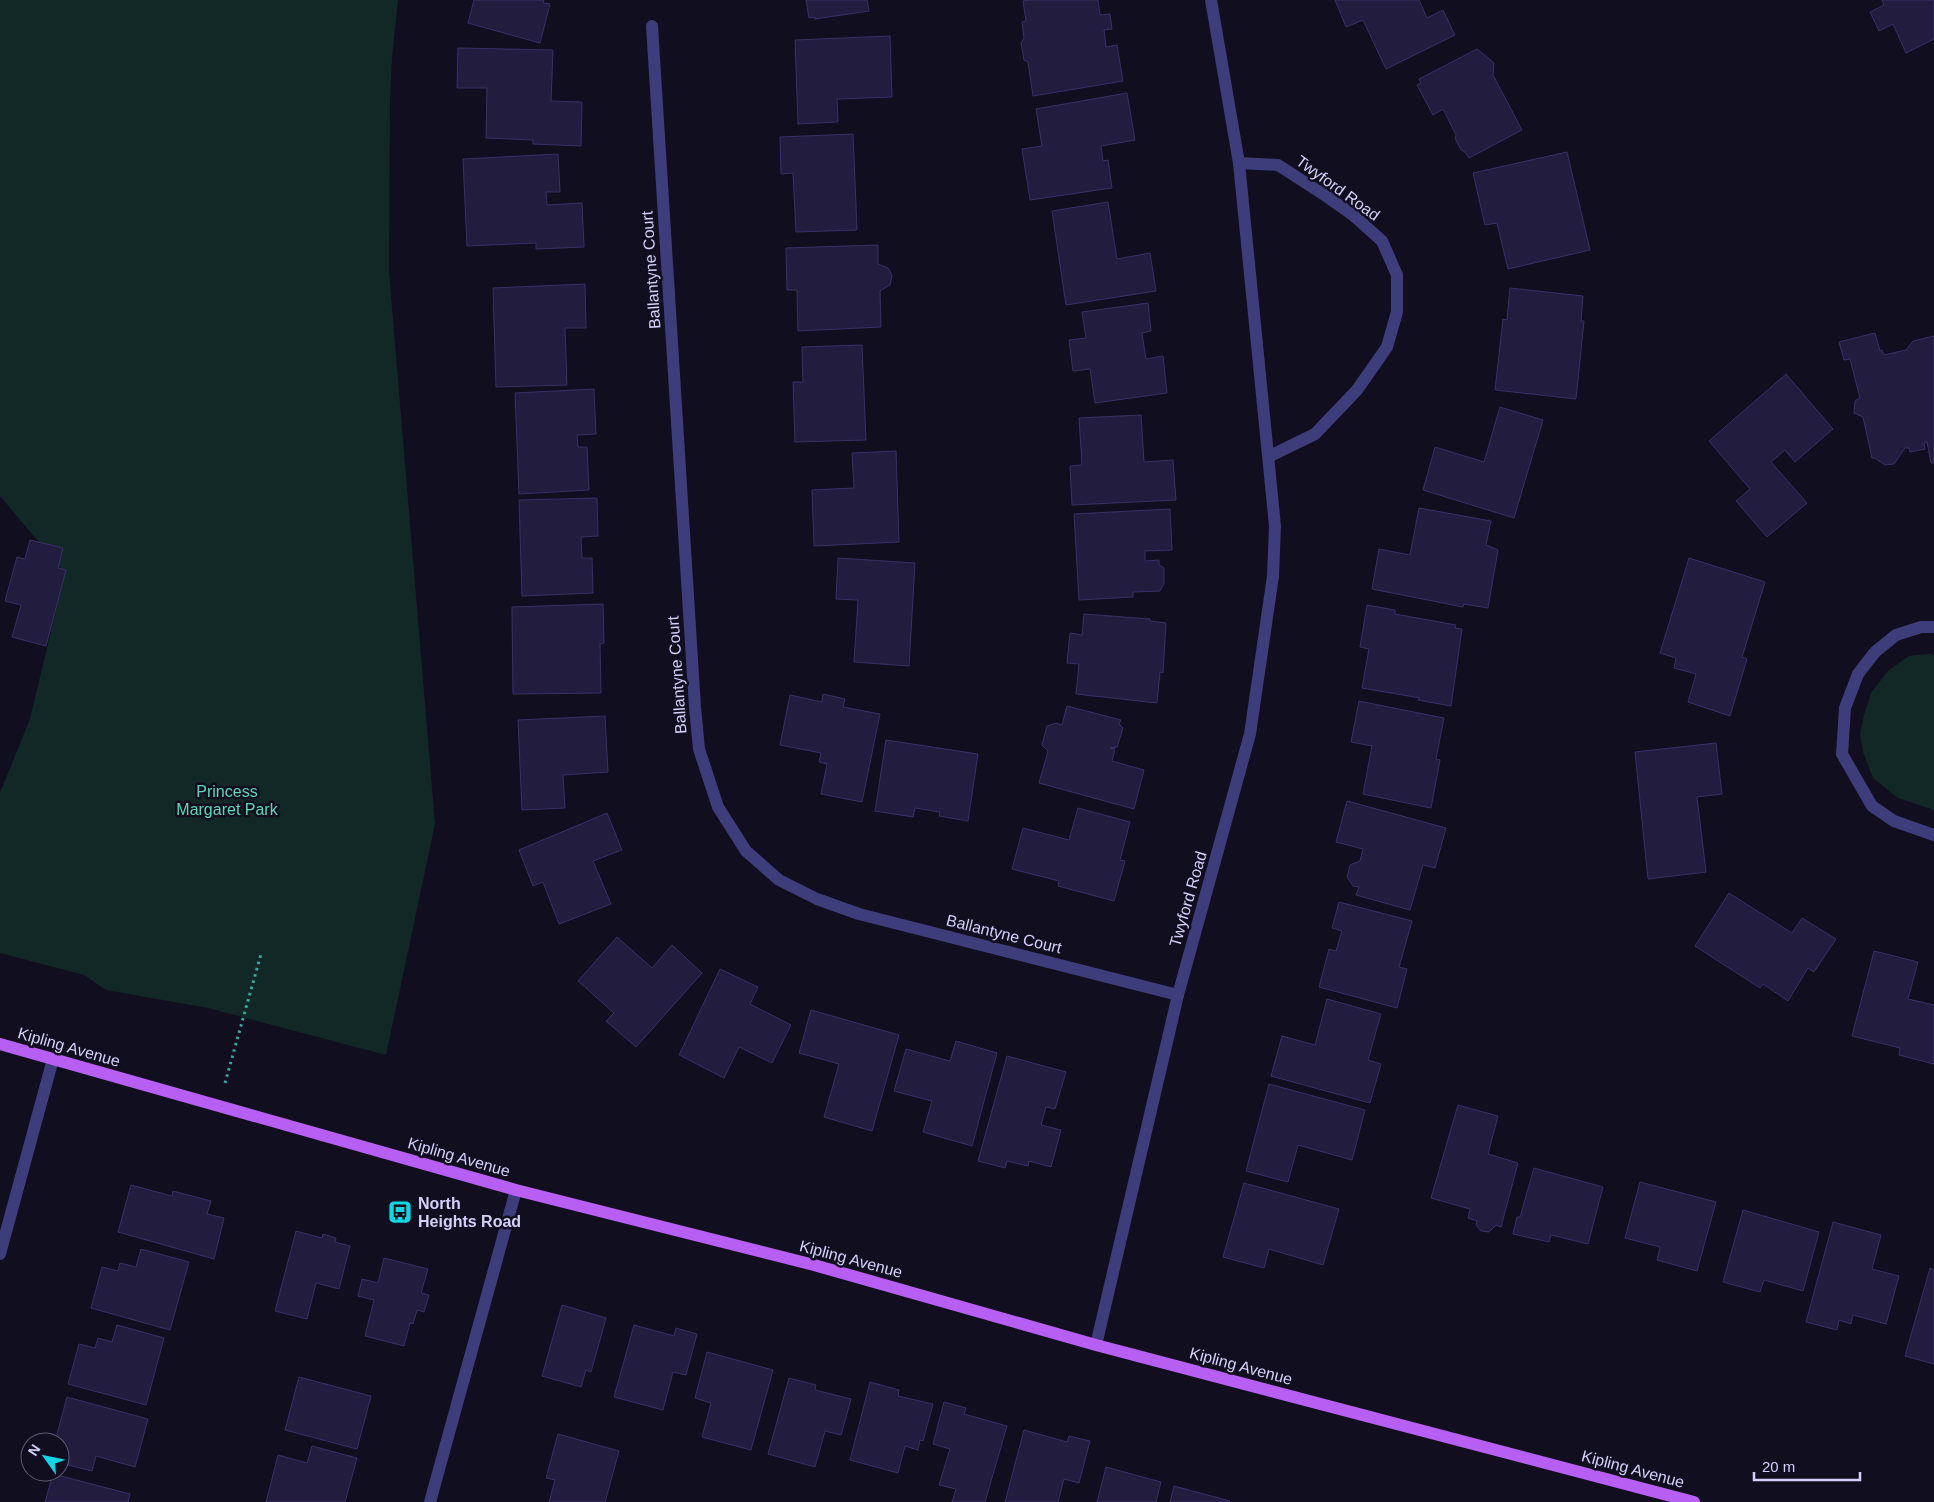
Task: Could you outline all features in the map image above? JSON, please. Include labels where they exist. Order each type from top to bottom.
[{"type":"main road","name":"Kipling Avenue","points":[[0,1044],[516,1190],[814,1265],[1096,1345],[1694,1502]]},
{"type":"street","name":"Twyford Road","points":[[1096,1345],[1178,995],[1250,734],[1273,576],[1275,526],[1270,456],[1239,163],[1211,0]]},
{"type":"street","name":"Ballantyne Court","points":[[652,26],[695,707],[699,749],[718,806],[746,852],[779,880],[817,899],[858,914],[1178,995]]},
{"type":"street","name":"Twyford Road","points":[[1239,163],[1278,165],[1353,215],[1382,241],[1397,275],[1397,312],[1387,347],[1357,390],[1315,434],[1270,456]]},
{"type":"street","points":[[1934,627],[1922,627],[1896,636],[1875,652],[1858,674],[1844,708],[1842,754],[1872,806],[1894,821],[1934,835]]},
{"type":"street","points":[[0,1254],[52,1059]]},
{"type":"street","points":[[430,1502],[516,1190]]},
{"type":"path","points":[[219,1106],[261,954]]},
{"type":"green space","name":"Princess Margaret Park","points":[[0,0],[398,0],[390,100],[389,272],[435,824],[386,1055],[208,1008],[106,990],[84,975],[0,953],[0,793],[30,719],[65,573],[0,496]]},
{"type":"green space","points":[[1934,655],[1934,810],[1898,798],[1873,778],[1863,752],[1860,734],[1871,693],[1888,671],[1909,656]]},
{"type":"building","points":[[474,0],[544,0],[543,3],[550,4],[540,43],[468,23]]},
{"type":"building","points":[[806,0],[867,0],[869,11],[815,19],[815,17],[809,18]]},
{"type":"building","points":[[1098,0],[1100,15],[1110,14],[1112,29],[1104,30],[1106,47],[1117,45],[1123,81],[1033,96],[1028,62],[1024,60],[1021,43],[1024,38],[1022,22],[1026,21],[1023,1]]},
{"type":"building","points":[[1335,0],[1419,0],[1427,18],[1443,10],[1455,35],[1386,69],[1363,20],[1346,27]]},
{"type":"building","points":[[1882,0],[1934,0],[1934,39],[1906,53],[1893,24],[1879,31],[1870,12],[1884,5]]},
{"type":"building","points":[[890,36],[892,97],[837,99],[838,122],[798,124],[795,40]]},
{"type":"building","points":[[458,48],[553,50],[551,101],[582,102],[581,146],[533,144],[533,140],[486,138],[487,88],[457,88]]},
{"type":"building","points":[[1477,49],[1494,63],[1493,75],[1522,130],[1469,158],[1461,150],[1443,109],[1433,115],[1417,85],[1421,83],[1419,79]]},
{"type":"building","points":[[1127,93],[1135,140],[1101,146],[1103,161],[1108,160],[1112,188],[1030,200],[1022,149],[1042,146],[1036,109]]},
{"type":"building","points":[[853,134],[857,230],[796,232],[793,173],[781,174],[780,137]]},
{"type":"building","points":[[1567,152],[1590,250],[1508,269],[1497,223],[1485,225],[1473,173]]},
{"type":"building","points":[[558,154],[560,192],[546,192],[547,205],[582,203],[584,247],[536,249],[536,243],[467,246],[463,159]]},
{"type":"building","points":[[1108,202],[1117,259],[1150,253],[1156,291],[1066,305],[1052,211]]},
{"type":"building","points":[[878,245],[878,264],[888,268],[892,275],[890,285],[880,291],[881,327],[798,331],[797,290],[787,290],[786,248]]},
{"type":"building","points":[[585,284],[586,328],[565,328],[567,385],[496,387],[493,288]]},
{"type":"building","points":[[1510,288],[1583,296],[1581,321],[1584,321],[1576,399],[1495,390],[1503,319],[1507,320]]},
{"type":"building","points":[[1148,303],[1151,331],[1142,333],[1146,359],[1163,356],[1167,393],[1095,403],[1090,369],[1073,371],[1069,340],[1086,338],[1082,312]]},
{"type":"building","points":[[1875,333],[1880,351],[1882,350],[1884,355],[1906,350],[1913,341],[1934,336],[1934,463],[1931,463],[1927,442],[1924,443],[1925,449],[1910,452],[1909,448],[1905,448],[1894,464],[1885,465],[1872,458],[1863,417],[1854,413],[1855,401],[1860,398],[1850,359],[1844,360],[1839,342]]},
{"type":"building","points":[[862,345],[866,440],[795,442],[793,382],[803,382],[802,347]]},
{"type":"building","points":[[1786,374],[1833,429],[1795,462],[1785,450],[1771,462],[1807,503],[1767,537],[1736,501],[1750,489],[1709,441]]},
{"type":"building","points":[[594,389],[596,434],[577,435],[578,447],[587,447],[589,490],[519,494],[515,393]]},
{"type":"building","points":[[1500,407],[1543,420],[1514,518],[1423,490],[1435,447],[1484,462]]},
{"type":"building","points":[[1141,415],[1144,462],[1173,460],[1176,500],[1072,505],[1070,466],[1082,465],[1079,418]]},
{"type":"building","points":[[896,451],[899,542],[814,546],[812,490],[854,488],[852,453]]},
{"type":"building","points":[[597,498],[598,536],[581,537],[582,558],[592,558],[593,593],[522,596],[519,500]]},
{"type":"building","points":[[1419,508],[1491,521],[1486,545],[1498,550],[1488,608],[1464,604],[1463,607],[1372,589],[1379,549],[1410,555]]},
{"type":"building","points":[[1170,509],[1172,550],[1145,551],[1145,561],[1159,560],[1159,565],[1164,568],[1164,583],[1160,591],[1133,592],[1133,597],[1079,600],[1074,514]]},
{"type":"building","points":[[30,540],[63,548],[58,568],[66,570],[46,646],[12,637],[21,605],[5,601],[17,557],[25,559]]},
{"type":"building","points":[[838,558],[915,563],[909,666],[854,662],[858,600],[836,599]]},
{"type":"building","points":[[1689,558],[1765,582],[1742,657],[1747,659],[1730,716],[1688,702],[1696,674],[1674,668],[1676,658],[1660,653]]},
{"type":"building","points":[[603,604],[604,643],[600,644],[601,693],[513,694],[512,607]]},
{"type":"building","points":[[1367,605],[1395,610],[1395,614],[1456,625],[1455,628],[1462,629],[1451,706],[1418,700],[1420,698],[1362,688],[1369,649],[1360,647]]},
{"type":"building","points":[[1084,614],[1150,619],[1150,621],[1166,623],[1163,673],[1160,672],[1157,703],[1076,694],[1079,664],[1067,663],[1070,633],[1082,635]]},
{"type":"building","points":[[823,694],[845,699],[843,707],[880,714],[862,802],[821,794],[827,764],[819,762],[821,753],[780,745],[790,695],[822,702]]},
{"type":"building","points":[[1359,701],[1444,718],[1436,759],[1440,760],[1431,808],[1363,794],[1372,746],[1351,742]]},
{"type":"building","points":[[1067,706],[1121,720],[1119,724],[1123,728],[1117,747],[1110,748],[1115,749],[1112,761],[1144,770],[1134,809],[1039,783],[1048,751],[1042,745],[1047,726],[1056,723],[1062,725]]},
{"type":"building","points":[[605,716],[608,772],[563,775],[565,808],[522,810],[518,720]]},
{"type":"building","points":[[886,740],[978,754],[968,821],[939,816],[940,812],[915,808],[913,817],[875,811]]},
{"type":"building","points":[[1716,743],[1722,794],[1697,797],[1706,872],[1648,879],[1635,752]]},
{"type":"building","points":[[1347,801],[1446,828],[1435,868],[1423,865],[1410,910],[1356,895],[1359,887],[1353,886],[1347,877],[1350,865],[1360,861],[1363,849],[1336,842]]},
{"type":"building","points":[[1078,808],[1130,822],[1120,860],[1125,861],[1114,901],[1058,886],[1059,881],[1012,869],[1023,828],[1069,840]]},
{"type":"building","points":[[607,813],[622,850],[593,861],[611,904],[559,924],[543,882],[533,886],[519,850]]},
{"type":"building","points":[[1729,893],[1792,933],[1802,918],[1836,939],[1814,972],[1808,968],[1788,1001],[1763,984],[1760,988],[1695,946]]},
{"type":"building","points":[[1339,902],[1412,921],[1399,967],[1407,969],[1397,1008],[1319,987],[1329,949],[1336,951],[1342,931],[1332,928]]},
{"type":"building","points":[[617,937],[652,968],[672,945],[702,973],[636,1047],[606,1021],[614,1013],[578,981]]},
{"type":"building","points":[[1874,951],[1918,962],[1908,999],[1934,1005],[1934,1064],[1899,1055],[1900,1048],[1852,1036]]},
{"type":"building","points":[[720,969],[758,987],[750,1004],[791,1025],[772,1063],[739,1047],[724,1078],[679,1055]]},
{"type":"building","points":[[1327,999],[1381,1014],[1368,1060],[1381,1064],[1370,1103],[1271,1076],[1282,1036],[1315,1045]]},
{"type":"building","points":[[811,1010],[899,1035],[872,1131],[824,1117],[839,1064],[799,1053]]},
{"type":"building","points":[[956,1041],[997,1053],[972,1146],[923,1132],[932,1101],[894,1091],[906,1049],[950,1061]]},
{"type":"building","points":[[1007,1056],[1066,1072],[1055,1109],[1046,1107],[1041,1125],[1061,1130],[1051,1167],[1029,1161],[1028,1166],[1007,1161],[1005,1168],[978,1161]]},
{"type":"building","points":[[1269,1084],[1365,1110],[1352,1160],[1298,1145],[1288,1182],[1246,1171]]},
{"type":"building","points":[[1458,1105],[1498,1116],[1488,1154],[1518,1163],[1501,1227],[1496,1225],[1489,1232],[1481,1231],[1476,1225],[1477,1221],[1468,1218],[1470,1209],[1431,1198]]},
{"type":"building","points":[[1534,1168],[1603,1187],[1588,1244],[1551,1235],[1549,1242],[1513,1234],[1517,1217],[1520,1217]]},
{"type":"building","points":[[1640,1182],[1716,1202],[1697,1271],[1657,1260],[1660,1247],[1625,1238]]},
{"type":"building","points":[[1244,1183],[1339,1209],[1323,1265],[1269,1249],[1264,1268],[1223,1257]]},
{"type":"building","points":[[131,1185],[172,1196],[173,1191],[211,1201],[207,1214],[224,1218],[214,1259],[118,1232]]},
{"type":"building","points":[[1743,1210],[1819,1232],[1803,1291],[1764,1280],[1760,1292],[1723,1282]]},
{"type":"building","points":[[1833,1222],[1881,1235],[1872,1269],[1899,1276],[1886,1324],[1853,1315],[1851,1324],[1839,1320],[1837,1330],[1806,1322]]},
{"type":"building","points":[[296,1231],[322,1238],[323,1234],[336,1238],[335,1242],[350,1246],[339,1289],[316,1283],[307,1319],[275,1311]]},
{"type":"building","points":[[141,1249],[189,1262],[170,1330],[91,1308],[102,1267],[118,1271],[120,1263],[136,1267]]},
{"type":"building","points":[[384,1258],[428,1269],[421,1293],[429,1295],[424,1312],[417,1310],[413,1324],[410,1323],[404,1346],[365,1336],[374,1300],[358,1296],[362,1279],[378,1283]]},
{"type":"building","points":[[1930,1268],[1934,1270],[1934,1364],[1905,1356]]},
{"type":"building","points":[[562,1305],[606,1318],[591,1372],[586,1370],[581,1387],[542,1376]]},
{"type":"building","points":[[117,1325],[164,1338],[146,1405],[68,1384],[79,1344],[95,1348],[98,1338],[112,1342]]},
{"type":"building","points":[[634,1325],[674,1336],[676,1328],[697,1334],[686,1375],[673,1372],[663,1410],[614,1397]]},
{"type":"building","points":[[707,1352],[773,1370],[751,1450],[702,1437],[711,1403],[695,1398]]},
{"type":"building","points":[[299,1377],[371,1396],[357,1449],[285,1430]]},
{"type":"building","points":[[789,1378],[816,1385],[815,1390],[851,1399],[841,1435],[825,1431],[815,1467],[768,1454]]},
{"type":"building","points":[[870,1382],[899,1390],[898,1396],[933,1404],[923,1441],[920,1440],[918,1450],[905,1446],[898,1473],[850,1460]]},
{"type":"building","points":[[67,1397],[148,1419],[135,1467],[96,1456],[92,1471],[70,1466],[70,1432],[58,1432]]},
{"type":"building","points":[[944,1402],[966,1408],[964,1414],[1007,1426],[985,1502],[952,1502],[956,1489],[939,1485],[950,1449],[933,1444]]},
{"type":"building","points":[[1024,1430],[1067,1442],[1069,1436],[1090,1441],[1079,1483],[1064,1479],[1058,1502],[1005,1502]]},
{"type":"building","points":[[558,1434],[619,1451],[605,1502],[549,1502],[555,1480],[546,1478]]},
{"type":"building","points":[[312,1446],[357,1458],[345,1502],[266,1502],[278,1455],[307,1463]]},
{"type":"building","points":[[1106,1467],[1161,1482],[1156,1502],[1097,1502]]},
{"type":"building","points":[[70,1478],[130,1494],[128,1502],[45,1502],[51,1482],[70,1482]]},
{"type":"building","points":[[1174,1486],[1230,1501],[1170,1502]]},
{"type":"place","name":"North Heights Road","points":[[400,1212]]}]
